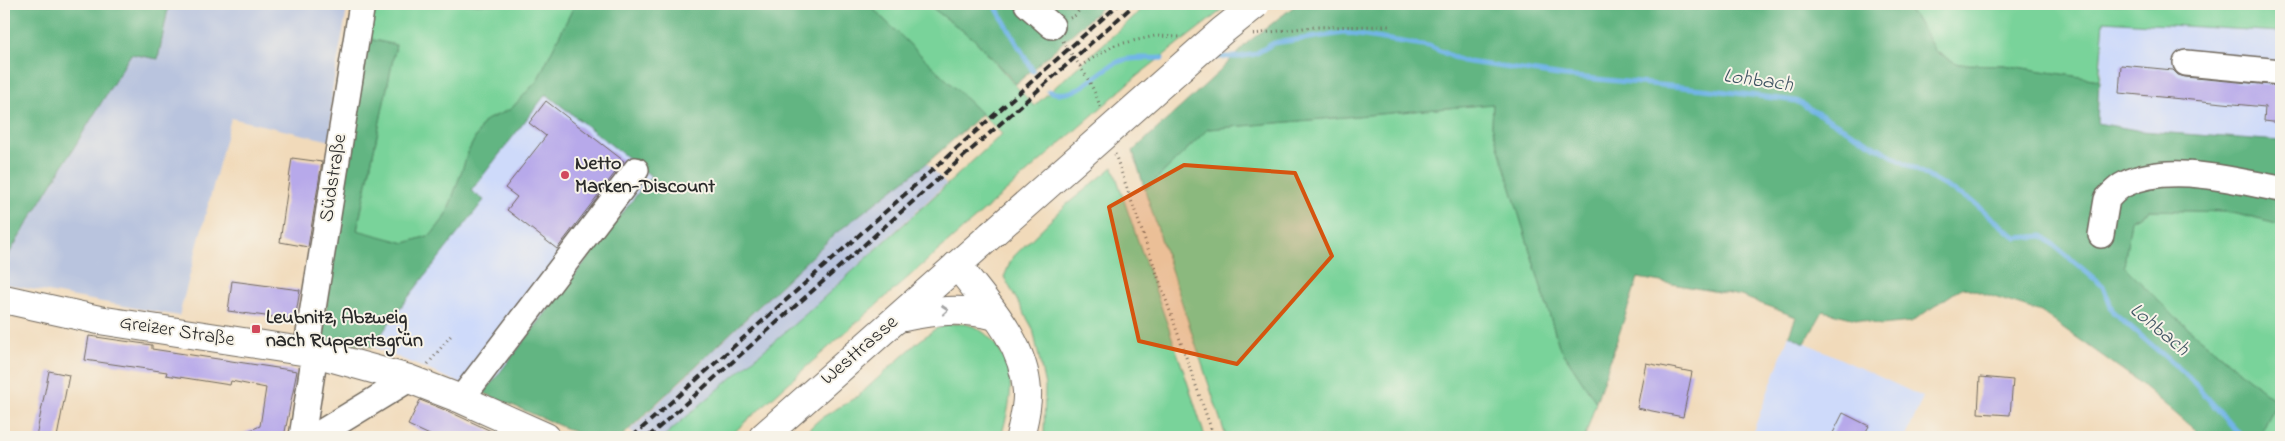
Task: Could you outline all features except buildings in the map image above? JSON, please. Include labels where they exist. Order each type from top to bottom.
[{"type":"main road","name":"Westtrasse","points":[[763,437],[1222,31],[1256,4]]},
{"type":"main road","points":[[957,265],[1008,332],[1024,366],[1027,393],[1020,437]]},
{"type":"main road","name":"Greizer Straße","points":[[4,299],[99,320],[310,353],[412,380],[461,399],[546,437]]},
{"type":"main road","points":[[897,319],[950,310],[968,310],[996,316]]},
{"type":"street","name":"Südstraße","points":[[302,437],[310,353],[362,4]]},
{"type":"street","points":[[1027,4],[1052,26]]},
{"type":"street","points":[[2186,63],[2281,72]]},
{"type":"street","points":[[461,399],[636,170]]},
{"type":"street","points":[[2102,235],[2107,199],[2124,184],[2160,173],[2213,177],[2281,189]]},
{"type":"street","points":[[314,437],[412,380]]},
{"type":"path","points":[[1052,26],[1088,78],[1102,112]]},
{"type":"path","points":[[1113,148],[1214,437]]},
{"type":"path","points":[[412,380],[453,334]]},
{"type":"highlighted area","points":[[1184,165],[1295,173],[1332,256],[1237,364],[1139,341],[1109,207]]},
{"type":"shaded area","points":[[169,4],[348,4],[332,91],[331,141],[231,118],[179,316],[4,284],[4,262],[131,54],[158,59]]},
{"type":"shaded area","points":[[2104,21],[2281,32],[2281,178],[2097,123]]},
{"type":"shaded area","points":[[546,94],[651,176],[484,393],[373,347],[393,317],[483,201],[471,191]]},
{"type":"shaded area","points":[[927,163],[946,184],[806,314],[663,437],[639,437],[629,431],[836,233]]},
{"type":"shaded area","points":[[1789,335],[1923,397],[1906,437],[1751,437]]},
{"type":"green space","points":[[4,4],[169,4],[158,59],[131,54],[4,262]]},
{"type":"green space","points":[[371,4],[575,4],[537,81],[511,109],[484,121],[469,150],[446,216],[431,235],[405,243],[357,231],[396,45],[364,38]]},
{"type":"green space","points":[[575,4],[868,4],[982,114],[927,163],[836,233],[621,437],[586,437],[484,393],[651,176],[546,94],[471,191],[484,200],[393,317],[373,347],[322,339],[364,38],[396,45],[357,230],[405,243],[431,235],[446,216],[469,150],[484,121],[511,109],[537,81]]},
{"type":"green space","points":[[868,4],[927,4],[974,39],[1034,106],[1148,4],[1230,4],[1137,76],[729,437],[663,437],[806,314],[1002,134]]},
{"type":"green space","points":[[927,4],[1106,4],[1016,84],[974,39]]},
{"type":"green space","points":[[1297,4],[1897,4],[1914,15],[1935,51],[1958,64],[2004,65],[2099,80],[2097,123],[2142,131],[2281,141],[2281,225],[2229,212],[2150,210],[2131,220],[2124,266],[2177,319],[2277,402],[2259,437],[2203,437],[2135,379],[2041,312],[1963,287],[1911,322],[1881,325],[1823,311],[1805,343],[1789,335],[1796,317],[1741,296],[1638,278],[1596,402],[1559,346],[1492,126],[1493,104],[1208,129],[1145,190],[1133,151],[1218,73],[1247,43]]},
{"type":"green space","points":[[1897,4],[2281,4],[2281,32],[2104,21],[2099,80],[2004,65],[1958,64],[1935,51],[1914,15]]},
{"type":"green space","points":[[1493,104],[1492,126],[1559,346],[1596,402],[1585,437],[1226,437],[1145,190],[1208,129]]},
{"type":"green space","points":[[1113,167],[1205,437],[1044,437],[1045,386],[1033,329],[1004,277],[1012,258],[1066,205]]},
{"type":"green space","points":[[2151,210],[2229,212],[2281,225],[2281,437],[2259,437],[2277,402],[2177,319],[2124,266],[2131,220]]},
{"type":"green space","points":[[949,324],[973,326],[989,337],[1001,353],[1010,380],[1010,394],[1001,437],[800,437],[821,418],[858,396],[935,329]]},
{"type":"waterway","name":"Lohbach","points":[[994,4],[1033,71]]},
{"type":"waterway","name":"Lohbach","points":[[1213,57],[1239,57],[1255,54],[1274,43],[1345,33],[1429,46],[1462,61],[1564,76],[1713,90],[1796,101],[1973,202],[2016,238],[2043,236],[2103,286],[2113,312],[2189,377],[2242,437]]},
{"type":"waterway","name":"Lohbach","points":[[1049,91],[1059,94],[1068,93],[1085,84],[1110,66],[1123,60],[1162,58]]},
{"type":"railway","points":[[632,437],[1119,4]]},
{"type":"railway","points":[[648,437],[1135,4]]},
{"type":"place","name":"Netto Marken-Discount","points":[[565,175]]},
{"type":"place","name":"Leubnitz, Abzweig nach Ruppertsgrün","points":[[256,329]]}]
